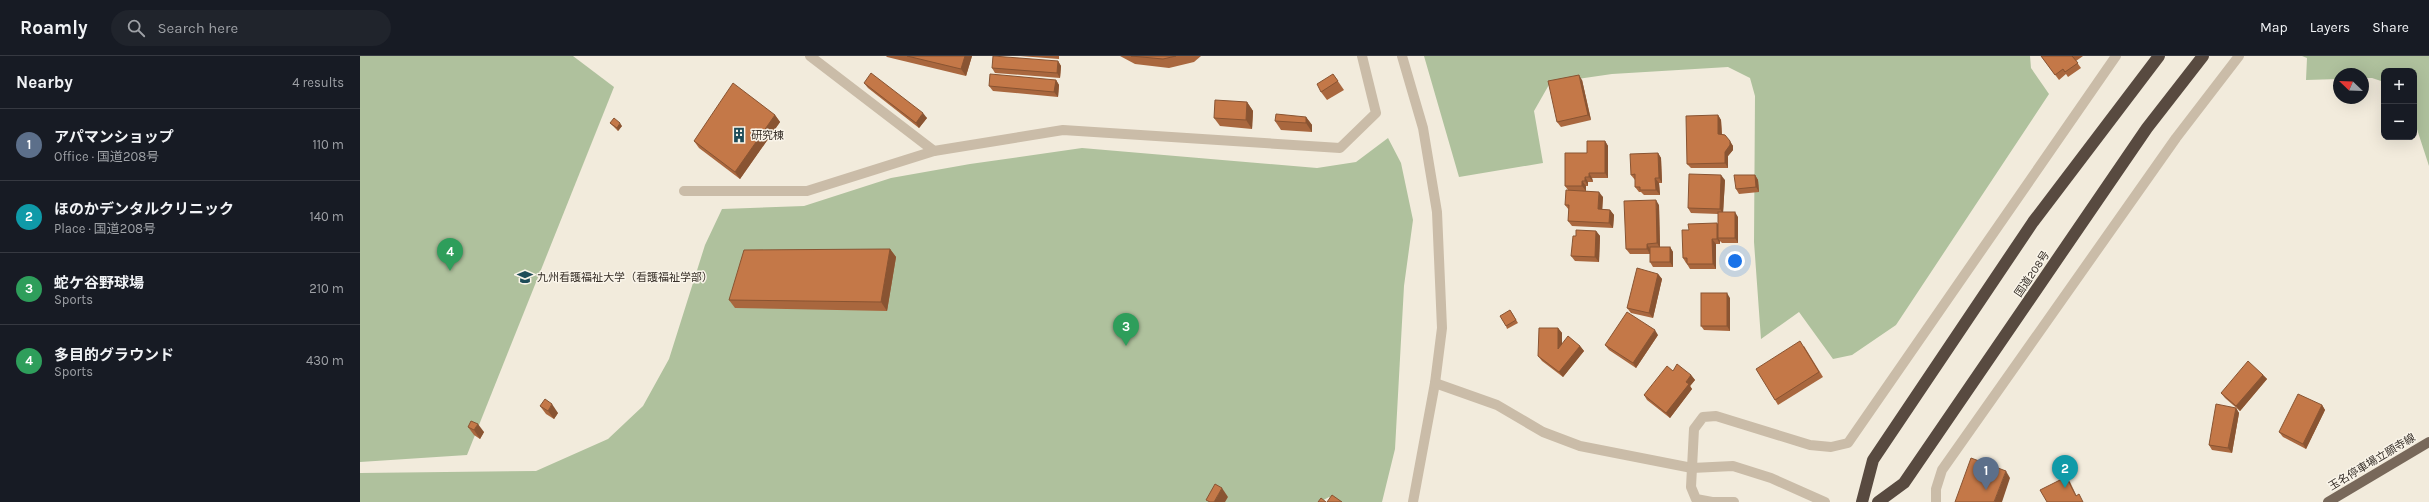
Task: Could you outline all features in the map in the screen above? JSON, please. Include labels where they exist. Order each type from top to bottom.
[{"type":"highway","points":[[1862,502],[1873,460],[2033,222],[2159,56]]},
{"type":"highway","name":"国道208号","points":[[1878,502],[1904,483],[2147,128],[2203,56]]},
{"type":"main road","name":"玉名停車場立願寺線","points":[[2328,502],[2429,442]]},
{"type":"street","points":[[810,56],[934,151]]},
{"type":"street","points":[[684,191],[807,190],[934,151],[1062,130],[1340,148],[1376,113],[1362,56]]},
{"type":"street","points":[[1402,56],[1423,128],[1438,212],[1442,328],[1435,382],[1413,502]]},
{"type":"street","points":[[1734,502],[1712,502],[1696,498],[1691,487],[1694,428],[1702,417],[1716,416],[1810,445],[1831,447],[1848,443],[2116,56]]},
{"type":"street","points":[[1936,502],[1936,489],[1942,470],[2176,138],[2239,56]]},
{"type":"street","points":[[1435,382],[1497,405],[1543,432],[1580,446],[1692,468],[1733,466],[1771,478],[1825,502]]},
{"type":"green space","points":[[360,56],[573,56],[614,87],[467,455],[360,462]]},
{"type":"green space","points":[[1424,56],[2030,56],[2031,68],[2049,94],[1896,325],[1852,355],[1833,359],[1799,312],[1761,339],[1754,242],[1755,96],[1750,78],[1728,67],[1612,74],[1550,83],[1534,111],[1543,163],[1459,177]]},
{"type":"green space","points":[[2302,56],[2429,56],[2429,166],[2417,129],[2417,68],[2381,68],[2381,81],[2369,78],[2369,68],[2333,68],[2333,79],[2306,80],[2307,58]]},
{"type":"green space","points":[[1388,138],[1401,163],[1413,220],[1404,286],[1395,449],[1382,502],[1337,502],[1329,497],[1320,502],[360,502],[360,473],[536,471],[608,439],[643,406],[669,359],[705,245],[722,209],[804,206],[891,178],[970,164],[1082,148],[1317,168],[1356,162]]},
{"type":"building","points":[[907,56],[965,56],[961,69]]},
{"type":"building","points":[[993,56],[1058,61],[1057,73],[992,68]]},
{"type":"building","points":[[1131,56],[1176,56],[1163,59]]},
{"type":"building","points":[[2041,56],[2072,56],[2078,63],[2065,72],[2063,69],[2055,75]]},
{"type":"building","points":[[871,73],[923,113],[916,123],[864,83]]},
{"type":"building","points":[[990,74],[1056,80],[1054,92],[989,86]]},
{"type":"building","points":[[1333,74],[1338,81],[1321,92],[1317,84]]},
{"type":"building","points":[[1579,75],[1588,115],[1557,122],[1548,81]]},
{"type":"building","name":"研究棟","points":[[733,83],[775,115],[735,172],[694,141]]},
{"type":"building","points":[[1215,100],[1247,102],[1246,120],[1214,118]]},
{"type":"building","points":[[1276,114],[1306,117],[1306,123],[1275,121]]},
{"type":"building","points":[[1718,115],[1718,134],[1725,135],[1730,141],[1730,145],[1725,152],[1725,163],[1687,164],[1686,116]]},
{"type":"building","points":[[614,118],[620,123],[617,128],[610,123]]},
{"type":"building","points":[[1587,141],[1605,141],[1605,173],[1589,173],[1589,177],[1585,177],[1585,181],[1582,181],[1582,186],[1565,186],[1565,153],[1587,153]]},
{"type":"building","points":[[1658,153],[1659,178],[1655,178],[1656,190],[1640,190],[1640,187],[1635,187],[1635,174],[1631,175],[1630,154]]},
{"type":"building","points":[[1689,174],[1721,175],[1720,209],[1688,208]]},
{"type":"building","points":[[1734,175],[1755,175],[1756,187],[1736,189]]},
{"type":"building","points":[[1566,190],[1599,192],[1598,209],[1610,210],[1609,223],[1568,221],[1569,205],[1565,205]]},
{"type":"building","points":[[1656,200],[1657,243],[1647,244],[1647,249],[1626,249],[1624,201]]},
{"type":"building","points":[[1718,212],[1735,212],[1735,238],[1718,238]]},
{"type":"building","points":[[1717,223],[1717,239],[1712,239],[1713,264],[1687,264],[1687,258],[1683,258],[1682,230],[1689,230],[1688,224]]},
{"type":"building","points":[[1576,230],[1596,231],[1595,257],[1571,256],[1573,236],[1576,236]]},
{"type":"building","points":[[1650,247],[1670,247],[1670,262],[1650,262]]},
{"type":"building","points":[[890,249],[881,302],[729,300],[744,250]]},
{"type":"building","points":[[1637,268],[1658,274],[1649,313],[1627,308]]},
{"type":"building","points":[[1701,293],[1727,293],[1727,326],[1701,326]]},
{"type":"building","points":[[1510,310],[1516,320],[1506,326],[1500,316]]},
{"type":"building","points":[[1627,312],[1655,330],[1633,363],[1605,345]]},
{"type":"building","points":[[1539,328],[1558,328],[1558,349],[1568,336],[1580,346],[1559,372],[1538,356]]},
{"type":"building","points":[[1800,341],[1819,372],[1775,400],[1756,369]]},
{"type":"building","points":[[2248,361],[2263,375],[2236,406],[2221,393]]},
{"type":"building","points":[[1677,364],[1691,375],[1686,382],[1689,384],[1666,413],[1644,395],[1667,366],[1673,371]]},
{"type":"building","points":[[2298,394],[2322,405],[2303,444],[2279,432]]},
{"type":"building","points":[[545,399],[552,404],[548,411],[540,406]]},
{"type":"building","points":[[2216,404],[2236,408],[2228,448],[2209,445]]},
{"type":"building","points":[[471,421],[478,424],[474,430],[468,427]]},
{"type":"building","points":[[1971,458],[2006,471],[1994,502],[1955,502]]},
{"type":"building","points":[[2066,477],[2076,496],[2079,494],[2083,502],[2047,502],[2040,490]]},
{"type":"building","points":[[1215,484],[1222,488],[1214,502],[1210,502],[1206,500]]},
{"type":"building","points":[[1332,495],[1342,502],[1327,502]]},
{"type":"building","points":[[1321,498],[1326,502],[1318,502]]},
{"type":"place","name":"研究棟","points":[[739,135]]},
{"type":"place","name":"多目的グラウンド","points":[[450,271]]},
{"type":"place","name":"九州看護福祉大学（看護福祉学部）","points":[[525,277]]},
{"type":"place","name":"蛇ケ谷野球場","points":[[1126,346]]},
{"type":"place","name":"ほのかデンタルクリニック","points":[[2065,488]]},
{"type":"place","name":"アパマンショップ","points":[[1986,490]]}]
